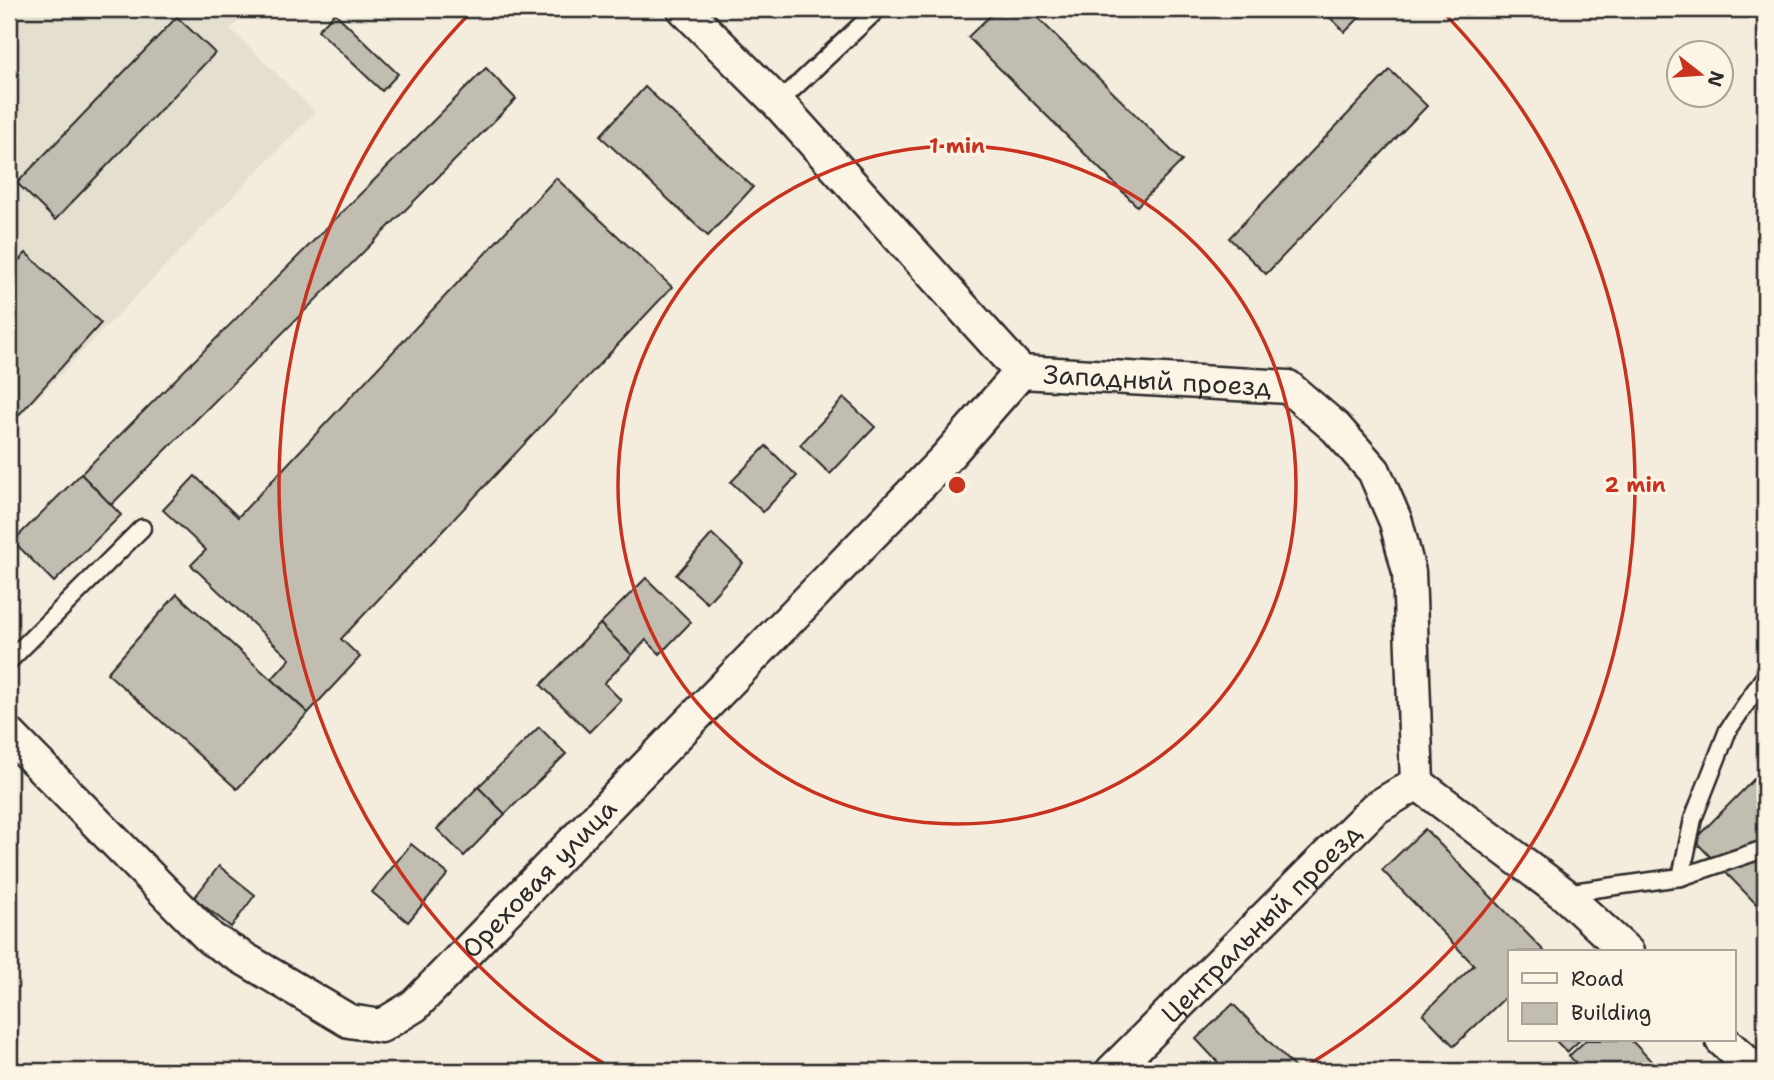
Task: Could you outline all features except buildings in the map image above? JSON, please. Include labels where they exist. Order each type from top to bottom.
[{"type":"street","name":"Западный проезд","points":[[684,9],[778,103],[1021,372],[1288,387],[1336,428],[1374,471],[1396,522],[1409,572],[1417,783]]},
{"type":"street","name":"Ореховая улица","points":[[9,734],[211,939],[349,1021],[381,1026],[414,1006],[945,459],[1021,372]]},
{"type":"street","points":[[1417,783],[1564,894],[1625,950]]},
{"type":"street","name":"Центральный проезд","points":[[1112,1071],[1374,808],[1417,783]]},
{"type":"street","points":[[1724,1042],[1756,1071]]},
{"type":"lane","points":[[778,103],[877,9]]},
{"type":"lane","points":[[9,662],[142,528]]},
{"type":"lane","points":[[1681,877],[1693,819],[1728,730],[1765,676]]},
{"type":"lane","points":[[1564,894],[1681,877],[1758,851]]},
{"type":"shaded area","points":[[9,9],[250,9],[231,29],[315,112],[9,427]]}]
